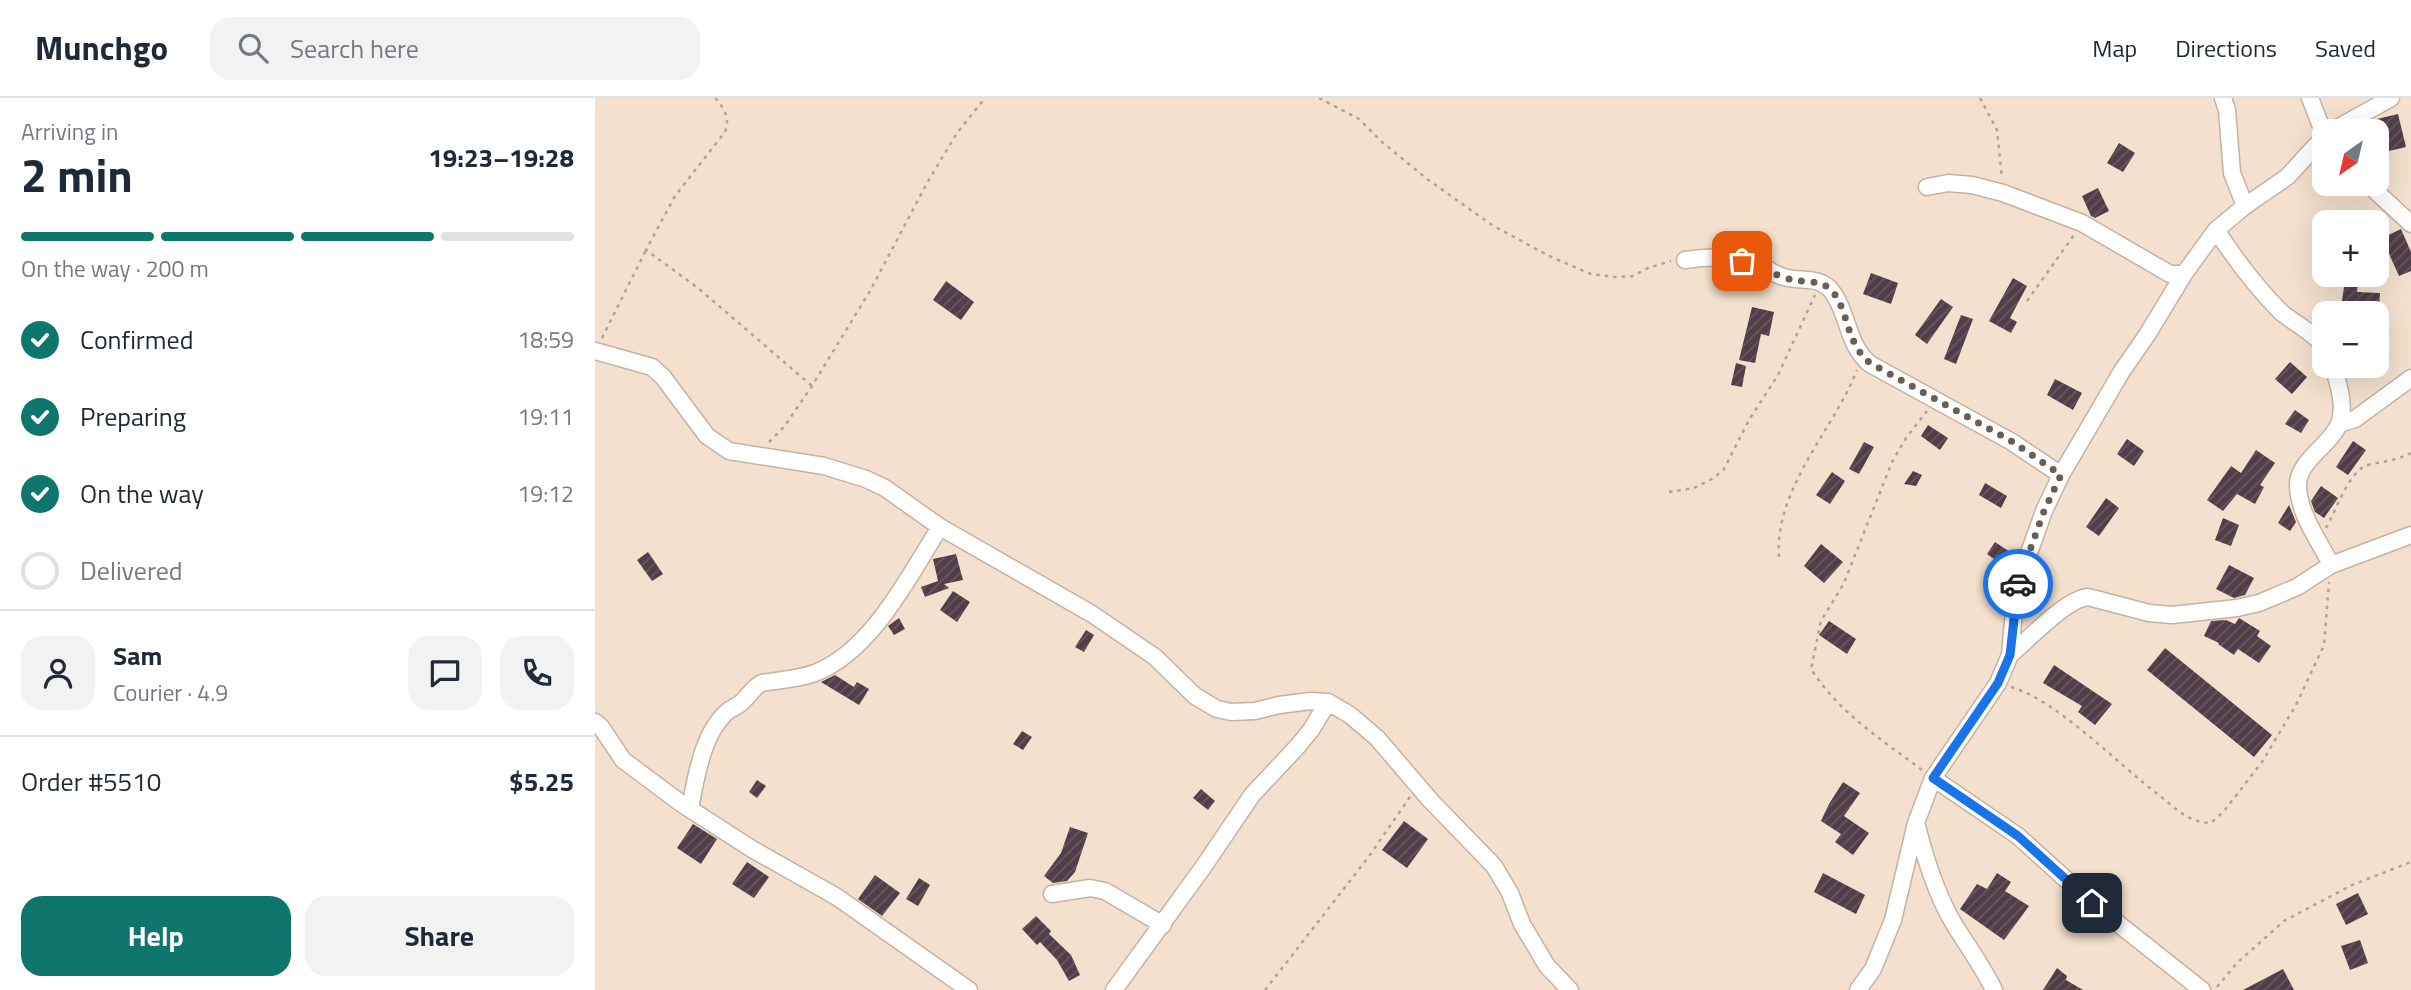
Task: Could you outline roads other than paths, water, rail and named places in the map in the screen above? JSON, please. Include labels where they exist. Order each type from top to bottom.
[{"type":"street","points":[[2223,98],[2227,110],[2232,173],[2245,206]]},
{"type":"street","points":[[2310,98],[2318,119]]},
{"type":"street","points":[[2353,119],[2391,98]]},
{"type":"street","points":[[1858,990],[1873,969],[1893,920],[1916,823],[1933,778],[1998,683],[2010,655],[2016,589],[2037,529],[2061,475],[2122,371],[2215,230],[2287,177],[2312,149]]},
{"type":"street","points":[[1927,187],[1948,183],[1972,185],[2003,193],[2082,223],[2170,274],[2184,274]]},
{"type":"street","points":[[2381,196],[2411,224]]},
{"type":"street","points":[[2215,230],[2238,264],[2267,297],[2312,335]]},
{"type":"street","points":[[1685,260],[1711,256],[1742,261],[1758,265],[1785,278],[1821,282],[1828,287],[1842,308],[1852,341],[1863,357],[2013,442],[2061,475]]},
{"type":"street","points":[[598,345],[652,367],[663,377],[707,436],[729,451],[824,466],[885,488],[940,527],[1092,614],[1155,657],[1195,696],[1217,709],[1231,712],[1255,711],[1292,703],[1328,702],[1350,715],[1377,738],[1430,801],[1494,866],[1510,892],[1522,924],[1541,957],[1570,990]]},
{"type":"street","points":[[2331,565],[2304,515],[2298,483],[2307,463],[2319,452],[2339,424],[2342,404],[2336,378]]},
{"type":"street","points":[[2339,424],[2355,419],[2411,378]]},
{"type":"street","points":[[690,809],[707,743],[721,718],[762,682],[815,673],[865,638],[905,583],[940,527]]},
{"type":"street","points":[[2010,655],[2067,605],[2079,598],[2088,597],[2149,613],[2172,615],[2196,614],[2259,603],[2297,587],[2331,565],[2411,536]]},
{"type":"street","points":[[1114,990],[1163,925],[1252,795],[1311,730],[1328,702]]},
{"type":"street","points":[[595,722],[623,760],[690,809],[837,897],[969,990]]},
{"type":"street","points":[[1933,778],[2018,836],[2092,903],[2202,990]]},
{"type":"street","points":[[1916,823],[1925,859],[1949,916],[1984,969],[1994,990]]},
{"type":"street","points":[[1052,894],[1090,888],[1105,891],[1163,925]]}]
